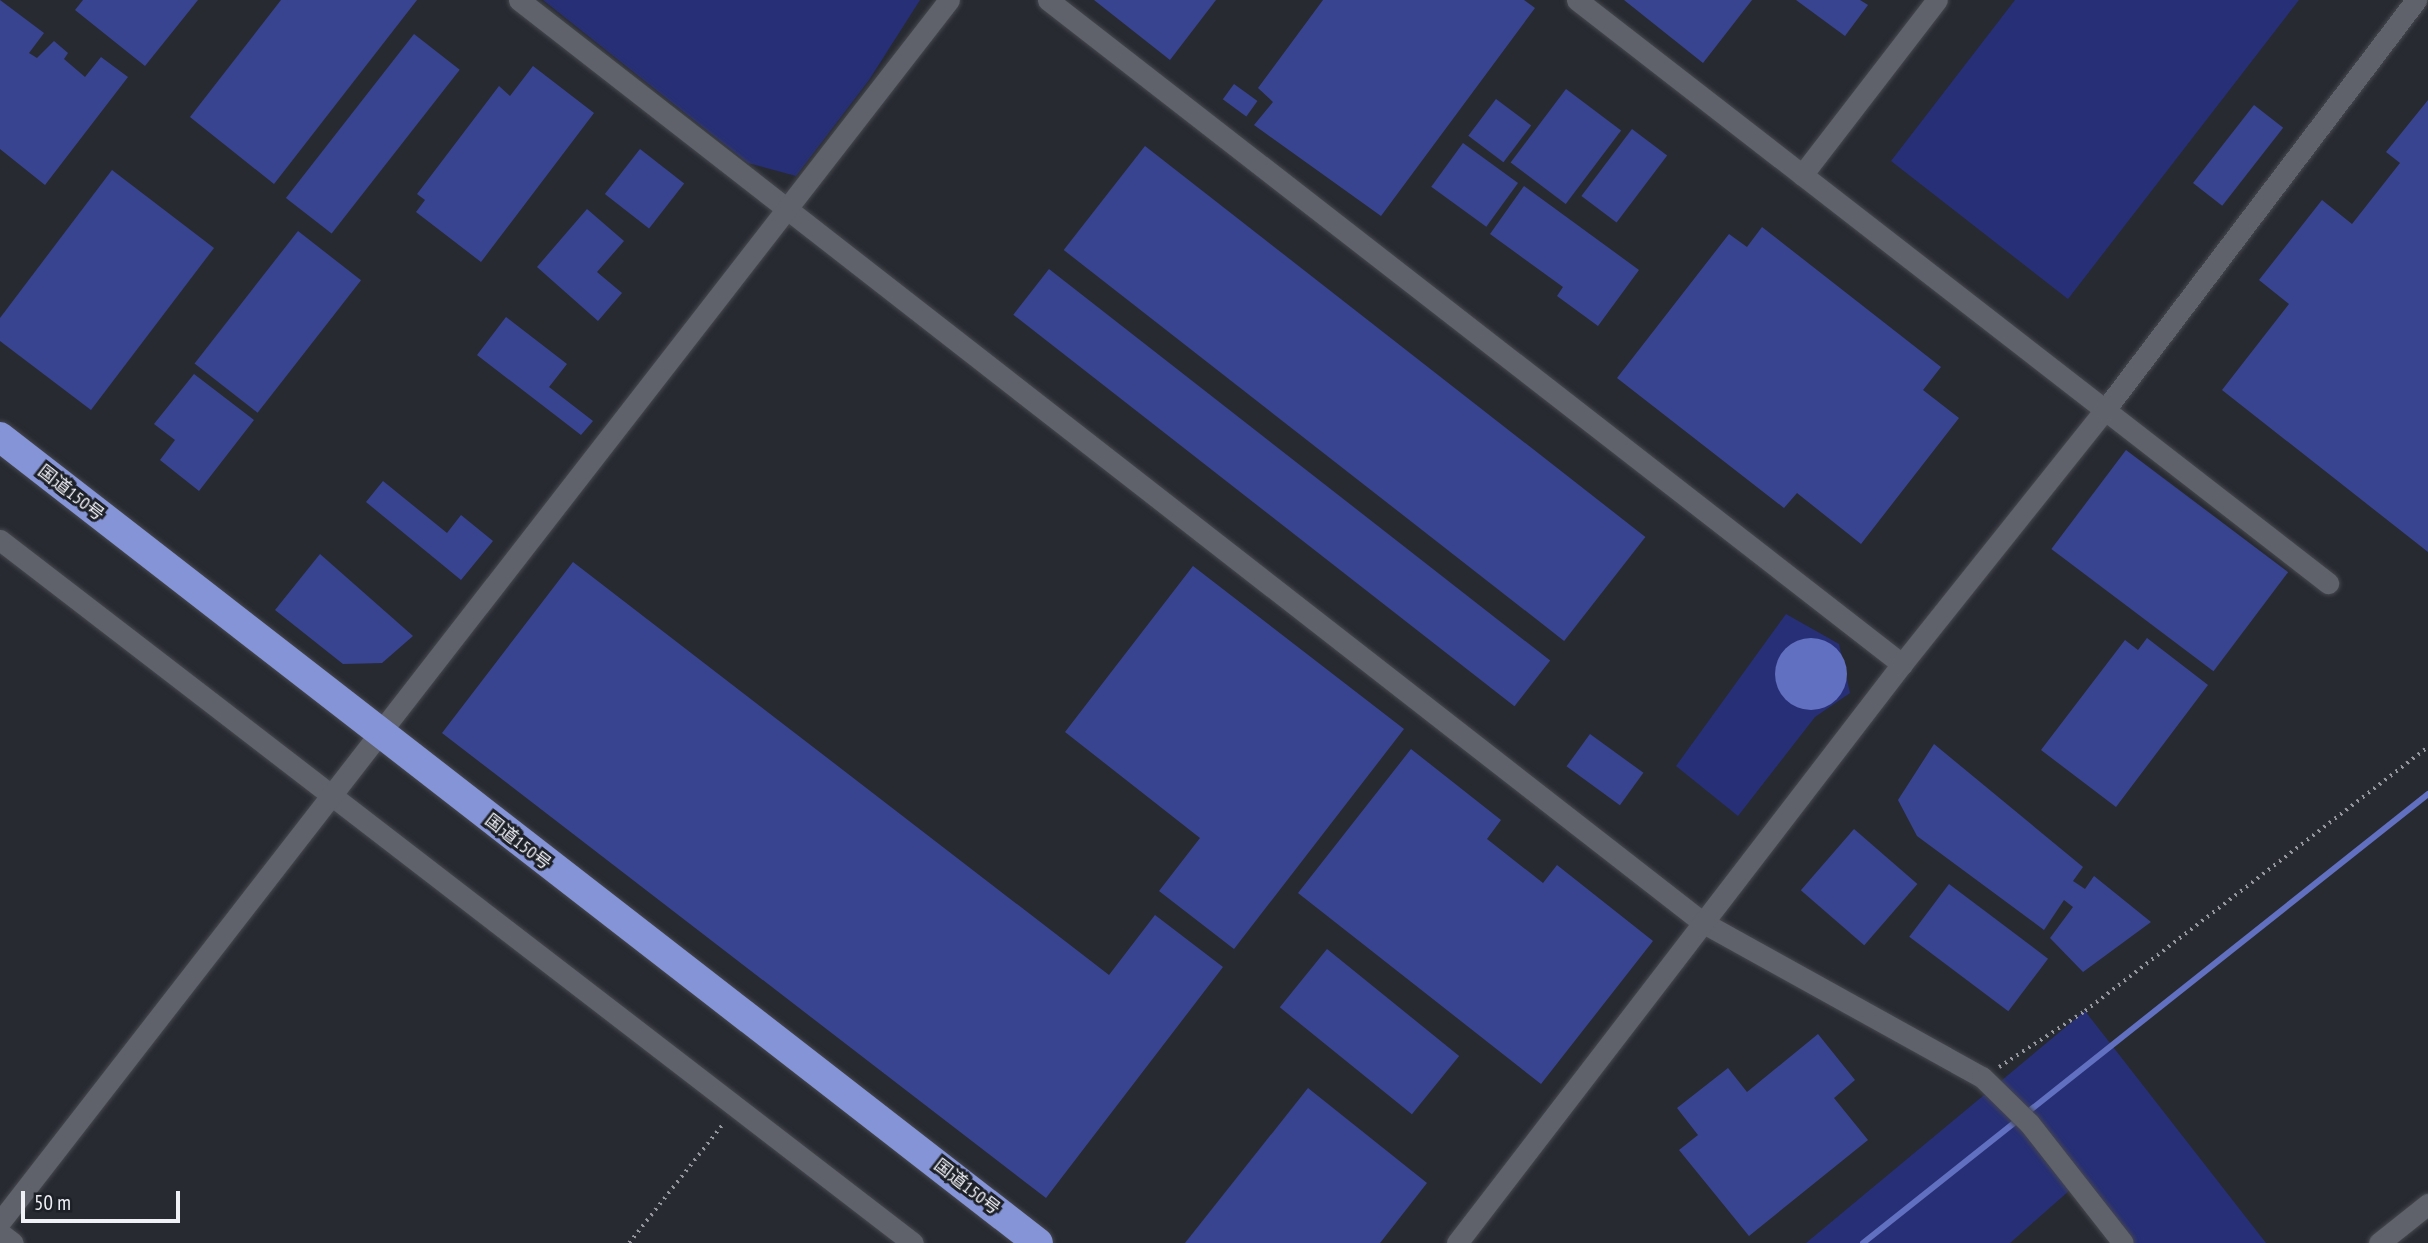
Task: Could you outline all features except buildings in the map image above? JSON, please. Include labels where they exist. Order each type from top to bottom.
[{"type":"highway","name":"国道150号","points":[[0,437],[1038,1243]]},
{"type":"street","points":[[519,0],[1702,922],[1982,1077],[2029,1124],[2123,1243]]},
{"type":"street","points":[[0,1222],[949,0]]},
{"type":"street","points":[[1048,0],[1902,664]]},
{"type":"street","points":[[1577,0],[2328,583]]},
{"type":"street","points":[[1802,175],[1937,0]]},
{"type":"street","points":[[1457,1243],[1902,664],[2105,410],[2416,0]]},
{"type":"street","points":[[0,540],[913,1243]]},
{"type":"street","points":[[2379,1243],[2428,1204]]},
{"type":"street","points":[[0,1233],[13,1243]]},
{"type":"path","points":[[1982,1077],[2085,1011],[2428,747]]},
{"type":"path","points":[[629,1243],[735,1108]]},
{"type":"shaded area","points":[[543,0],[920,0],[869,80],[796,176],[748,163]]},
{"type":"shaded area","points":[[2015,0],[2299,0],[2068,299],[1891,161]]},
{"type":"shaded area","points":[[1786,614],[1839,644],[1850,693],[1815,717],[1738,816],[1676,766]]},
{"type":"shaded area","points":[[2085,1011],[2266,1243],[2119,1243],[2070,1190],[2010,1243],[1806,1243]]},
{"type":"water","points":[[1818,638],[1837,648],[1845,660],[1845,688],[1837,700],[1825,708],[1804,710],[1785,700],[1777,688],[1775,667],[1785,648],[1797,640]]},
{"type":"waterway","points":[[1863,1243],[2428,794]]}]
